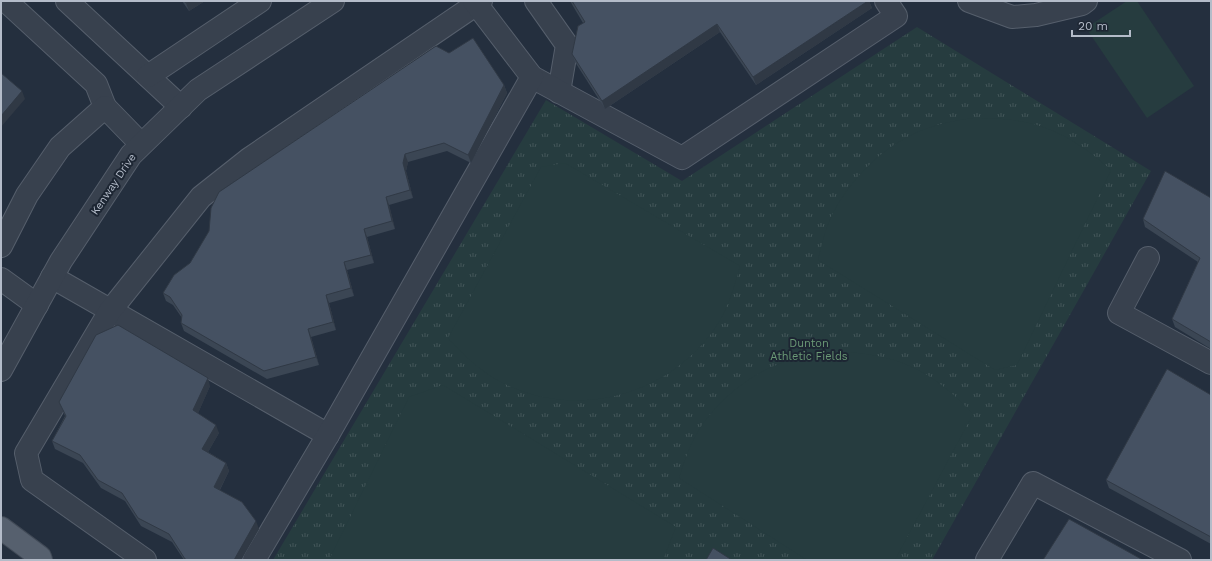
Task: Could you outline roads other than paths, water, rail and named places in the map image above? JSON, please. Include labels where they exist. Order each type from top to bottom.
[{"type":"main road","points":[[1,528],[40,557],[41,560]]},
{"type":"street","points":[[6,1],[96,84],[105,107],[141,144]]},
{"type":"street","points":[[67,1],[181,106]]},
{"type":"street","points":[[148,76],[260,1]]},
{"type":"street","name":"Kenway Drive","points":[[1,370],[61,261],[131,155],[198,90],[333,1]]},
{"type":"street","points":[[536,1],[567,45],[559,92]]},
{"type":"street","points":[[145,560],[32,480],[26,453],[110,311],[201,197],[249,159],[477,2],[532,77],[682,158],[896,16],[886,1]]},
{"type":"street","points":[[970,1],[1012,17],[1036,15],[1082,4],[1086,1]]},
{"type":"street","points":[[254,560],[328,435],[532,77]]},
{"type":"street","points":[[1,246],[27,195],[60,147],[105,107]]},
{"type":"street","points":[[1148,258],[1119,313],[1211,363]]},
{"type":"street","points":[[52,277],[328,435]]},
{"type":"street","points":[[1,279],[37,305]]},
{"type":"street","points":[[987,560],[1033,483],[1180,560]]},
{"type":"park label","name":"Dunton Athletic Fields","points":[[809,349]]}]
